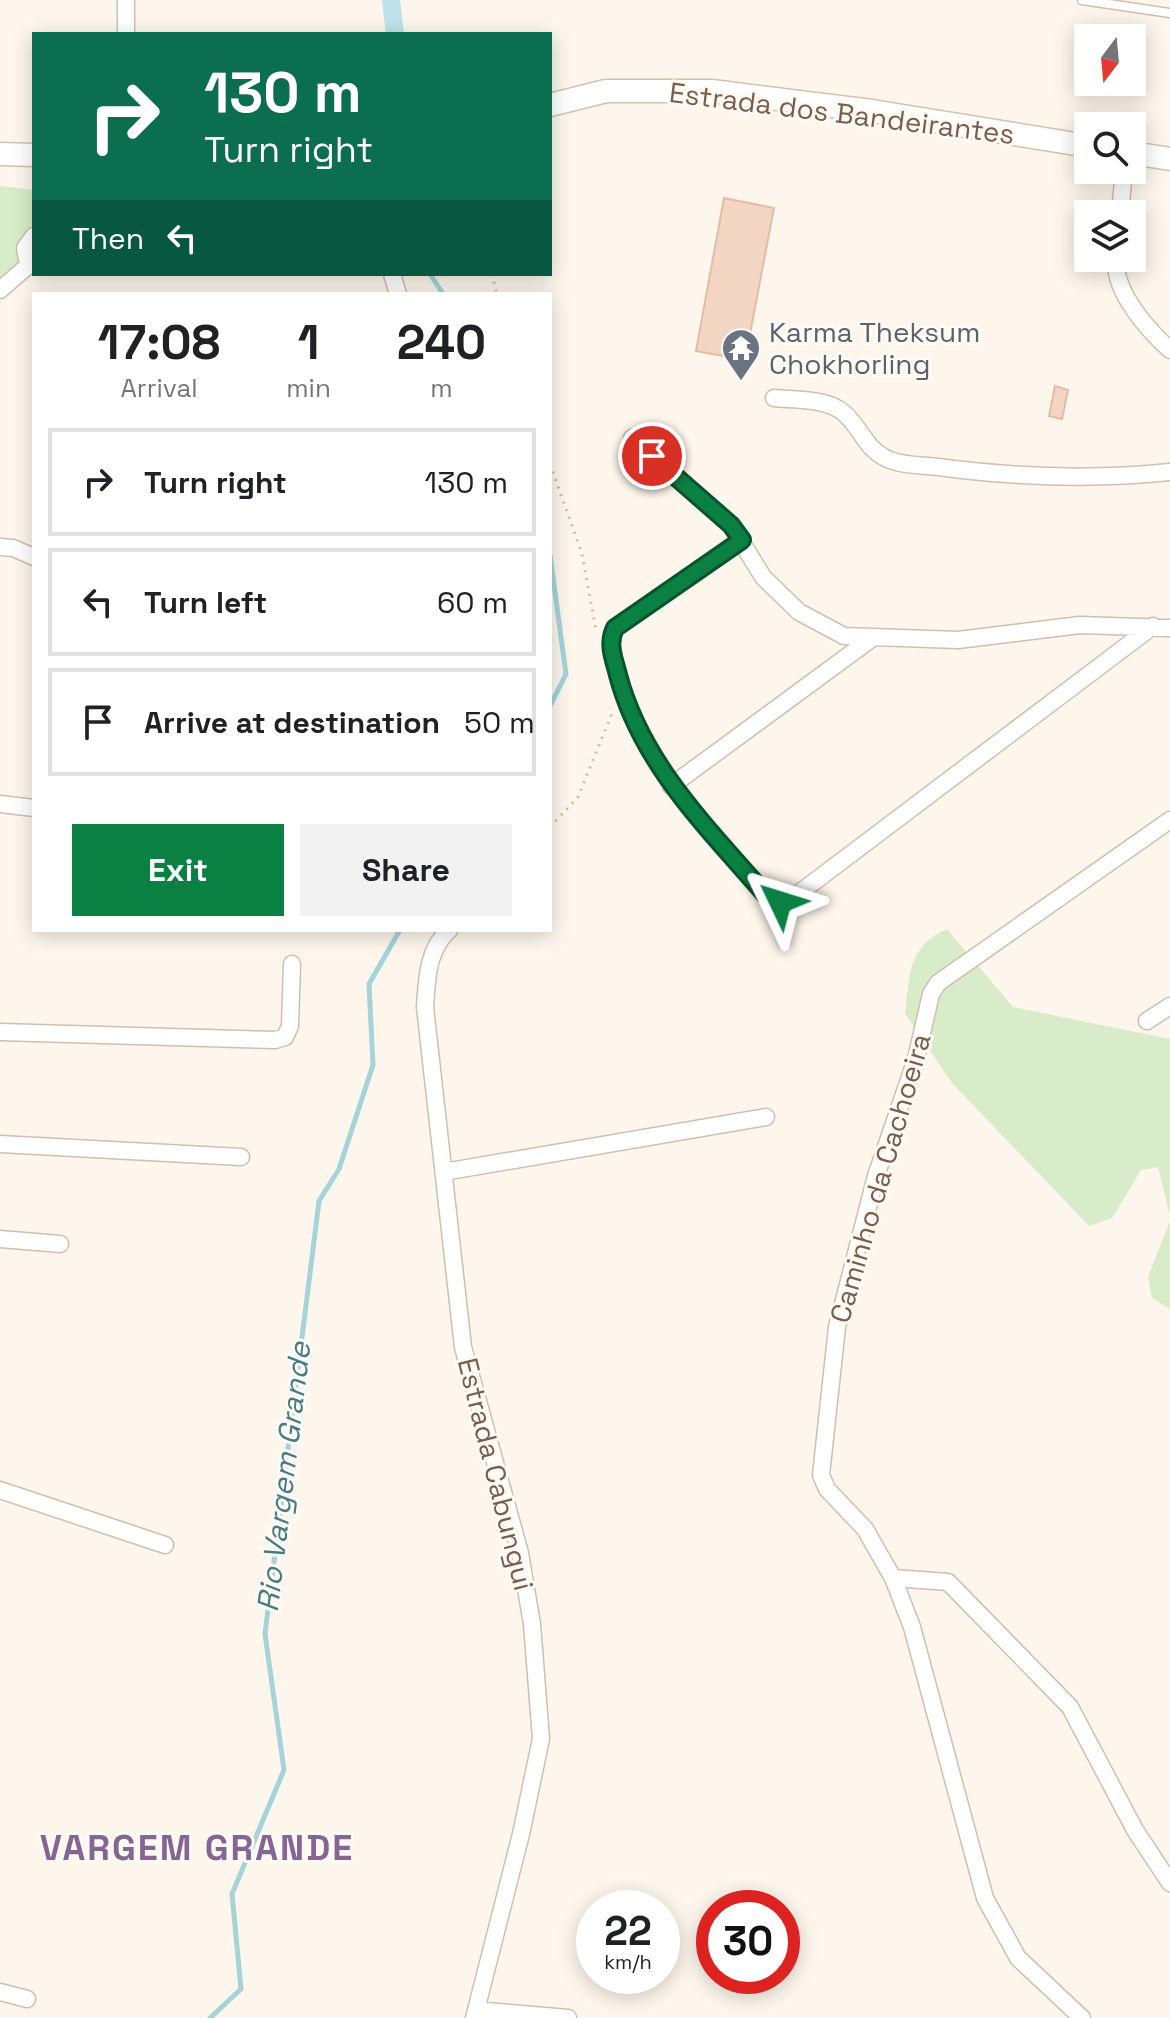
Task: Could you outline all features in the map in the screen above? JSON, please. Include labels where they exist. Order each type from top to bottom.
[{"type":"main road","name":"Estrada dos Bandeirantes","points":[[552,104],[606,91],[712,91],[872,111],[1074,144]]},
{"type":"main road","points":[[0,154],[32,155]]},
{"type":"main road","points":[[1146,155],[1170,159]]},
{"type":"street","points":[[126,0],[126,32]]},
{"type":"street","points":[[0,290],[32,264],[25,248],[32,239]]},
{"type":"street","points":[[1118,272],[1130,303],[1170,350]]},
{"type":"street","points":[[774,398],[820,402],[844,412],[866,445],[876,454],[895,462],[990,474],[1132,476],[1170,472]]},
{"type":"street","points":[[632,438],[731,525],[763,577],[799,612],[844,636],[958,640],[1080,625],[1162,627]]},
{"type":"street","points":[[742,540],[615,628],[610,638],[621,687],[631,712],[641,736],[671,786],[770,900],[790,900],[1162,627]]},
{"type":"street","points":[[0,547],[13,548],[32,556]]},
{"type":"street","points":[[671,786],[871,639]]},
{"type":"street","points":[[0,804],[32,808]]},
{"type":"street","name":"Caminho da Cachoeira","points":[[1082,2018],[1018,1958],[985,1898],[912,1627],[893,1578],[865,1529],[827,1489],[821,1475],[822,1451],[837,1327],[876,1176],[916,1059],[931,994],[938,983],[1170,820]]},
{"type":"street","name":"Estrada Cabungui","points":[[447,932],[437,941],[427,974],[425,1007],[463,1347],[520,1553],[532,1624],[541,1739],[521,1834],[475,2014]]},
{"type":"street","points":[[0,1032],[275,1040],[285,1037],[290,1026],[292,964]]},
{"type":"street","points":[[1147,1021],[1170,1006]]},
{"type":"street","points":[[444,1172],[766,1117]]},
{"type":"street","points":[[0,1144],[241,1157]]},
{"type":"street","points":[[0,1239],[60,1244]]},
{"type":"street","points":[[0,1490],[165,1545]]},
{"type":"street","points":[[893,1578],[948,1582],[1070,1707],[1135,1830],[1170,1883]]},
{"type":"street","points":[[0,1992],[27,1999]]},
{"type":"street","points":[[475,2014],[568,2018]]},
{"type":"lane","points":[[1082,0],[1170,13]]},
{"type":"path","points":[[552,470],[582,554],[598,642]]},
{"type":"path","points":[[552,825],[578,797],[611,716],[609,702]]},
{"type":"green space","points":[[0,186],[32,190],[29,240],[19,260],[0,281]]},
{"type":"green space","points":[[947,929],[1013,1007],[1170,1039],[1170,1216],[1158,1167],[1141,1170],[1112,1218],[1089,1226],[952,1083],[905,1014],[910,974],[917,953],[934,936]]},
{"type":"green space","points":[[1170,1221],[1170,1309],[1152,1298],[1148,1277]]},
{"type":"building","points":[[724,198],[774,208],[745,360],[696,351]]},
{"type":"building","points":[[1055,386],[1068,390],[1062,419],[1049,416]]},
{"type":"waterway","name":"Rio Vargem Grande","points":[[391,0],[395,32]]},
{"type":"waterway","name":"Rio Vargem Grande","points":[[431,276],[442,292]]},
{"type":"waterway","name":"Rio Vargem Grande","points":[[552,570],[566,674],[552,702]]},
{"type":"waterway","name":"Rio Vargem Grande","points":[[210,2018],[241,1989],[232,1894],[284,1770],[265,1634],[319,1201],[339,1169],[373,1065],[369,984],[399,932]]},
{"type":"place","name":"Karma Theksum Chokhorling","points":[[741,382]]},
{"type":"district","name":"VARGEM GRANDE","points":[[197,1847]]},
{"type":"route","points":[[652,456],[731,525],[742,540],[615,628],[610,638],[621,687],[641,736],[671,786],[770,900],[780,902]]}]
